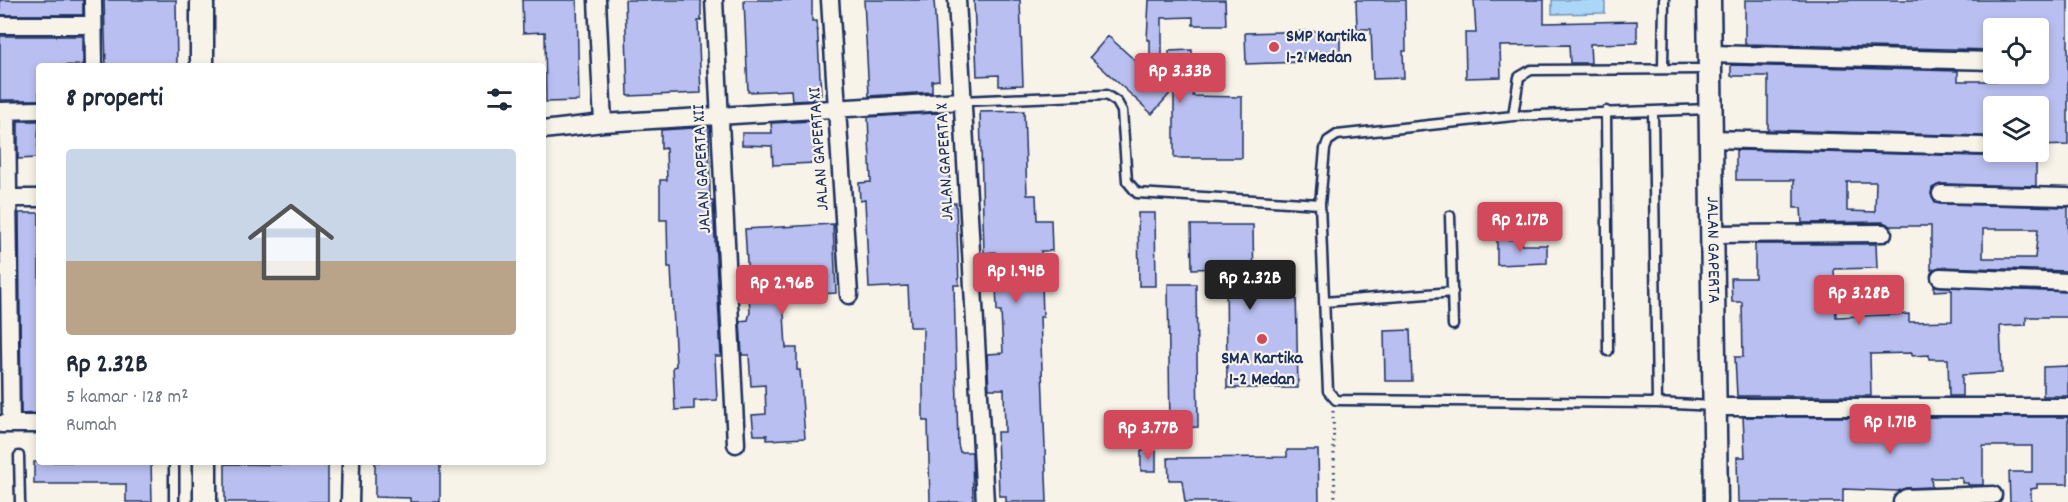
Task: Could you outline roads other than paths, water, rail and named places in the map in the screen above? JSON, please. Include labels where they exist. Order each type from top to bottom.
[{"type":"street","points":[[93,0],[94,63]]},
{"type":"street","points":[[202,0],[202,63]]},
{"type":"street","points":[[597,0],[603,123]]},
{"type":"street","name":"JALAN GAPERTA XII","points":[[714,0],[736,444]]},
{"type":"street","name":"JALAN GAPERTA XI","points":[[830,0],[849,295]]},
{"type":"street","name":"JALAN GAPERTA X","points":[[957,0],[985,502]]},
{"type":"street","name":"JALAN GAPERTA","points":[[1709,0],[1716,502]]},
{"type":"street","points":[[0,25],[93,24]]},
{"type":"street","points":[[1710,61],[1983,61]]},
{"type":"street","points":[[546,130],[603,123],[962,100]]},
{"type":"street","points":[[36,110],[3,111],[6,424],[36,424]]},
{"type":"street","points":[[1711,139],[1982,147]]},
{"type":"street","points":[[1941,194],[2068,197]]},
{"type":"street","points":[[3,198],[36,198]]},
{"type":"street","points":[[1711,234],[1883,233]]},
{"type":"street","points":[[1940,277],[2068,282]]},
{"type":"street","points":[[1714,407],[2068,407]]},
{"type":"street","points":[[205,465],[205,502]]},
{"type":"street","points":[[350,502],[351,465]]},
{"type":"street","points":[[1902,502],[1906,498],[1993,495]]},
{"type":"lane","points":[[1664,0],[1664,68]]},
{"type":"lane","points":[[1514,116],[1517,82],[1524,72],[1664,68],[1710,61]]},
{"type":"lane","points":[[962,100],[1082,94],[1111,97],[1122,111],[1127,181],[1137,194],[1320,204]]},
{"type":"lane","points":[[1710,109],[1514,116],[1337,135],[1328,141],[1325,149],[1320,204],[1328,391],[1332,397],[1340,400],[1658,403],[1714,407]]},
{"type":"lane","points":[[1606,111],[1608,351]]},
{"type":"lane","points":[[1653,111],[1658,403]]},
{"type":"lane","points":[[1450,216],[1453,325]]},
{"type":"lane","points":[[1324,302],[1453,292]]},
{"type":"lane","points":[[19,456],[20,502]]},
{"type":"lane","points":[[174,465],[174,502]]},
{"type":"water","points":[[1552,0],[1605,0],[1605,13],[1552,14]]},
{"type":"place","name":"SMP Kartika 1-2 Medan","points":[[1274,47]]},
{"type":"place","name":"SMA Kartika 1-2 Medan","points":[[1262,339]]}]
